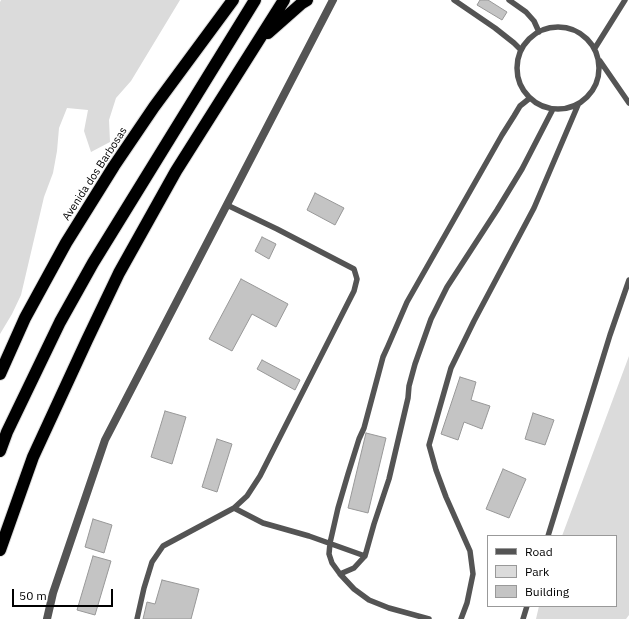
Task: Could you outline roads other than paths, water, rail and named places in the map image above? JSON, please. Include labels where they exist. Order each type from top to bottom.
[{"type":"highway","name":"Avenida dos Barbosas","points":[[0,374],[25,318],[66,243],[114,166],[154,107],[233,0]]},
{"type":"highway","points":[[0,451],[7,432],[60,322],[93,263],[255,0]]},
{"type":"highway","points":[[0,550],[33,457],[120,273],[176,171],[284,0]]},
{"type":"highway","points":[[258,42],[307,0]]},
{"type":"street","points":[[47,619],[53,593],[105,440],[333,0]]},
{"type":"lane","points":[[454,0],[490,24],[514,42],[521,50]]},
{"type":"lane","points":[[509,0],[526,12],[534,22],[538,32]]},
{"type":"lane","points":[[595,48],[625,0]]},
{"type":"lane","points":[[551,27],[564,27],[576,31],[587,38],[595,48],[599,61],[600,74],[596,86],[589,97],[578,105],[566,109],[553,109],[540,106],[530,98],[522,88],[517,76],[517,63],[521,50],[528,39],[538,32],[551,27]]},
{"type":"lane","points":[[599,61],[629,103]]},
{"type":"lane","points":[[430,619],[389,608],[369,600],[354,589],[340,574],[332,562],[329,554],[330,543],[338,508],[359,439],[364,428],[384,357],[407,302],[520,106],[530,98]]},
{"type":"lane","points":[[461,619],[467,603],[473,574],[470,551],[446,497],[429,446],[451,368],[474,321],[534,208],[578,105]]},
{"type":"lane","points":[[340,574],[354,568],[365,556],[389,479],[408,398],[414,364],[431,319],[447,287],[522,169],[553,109]]},
{"type":"lane","points":[[137,619],[152,562],[163,546],[234,508],[247,496],[260,476],[354,291],[357,278],[354,270],[227,205]]},
{"type":"lane","points":[[548,535],[610,335],[629,280]]},
{"type":"lane","points":[[234,508],[263,523],[309,536],[365,556]]},
{"type":"lane","points":[[523,619],[527,607]]}]
